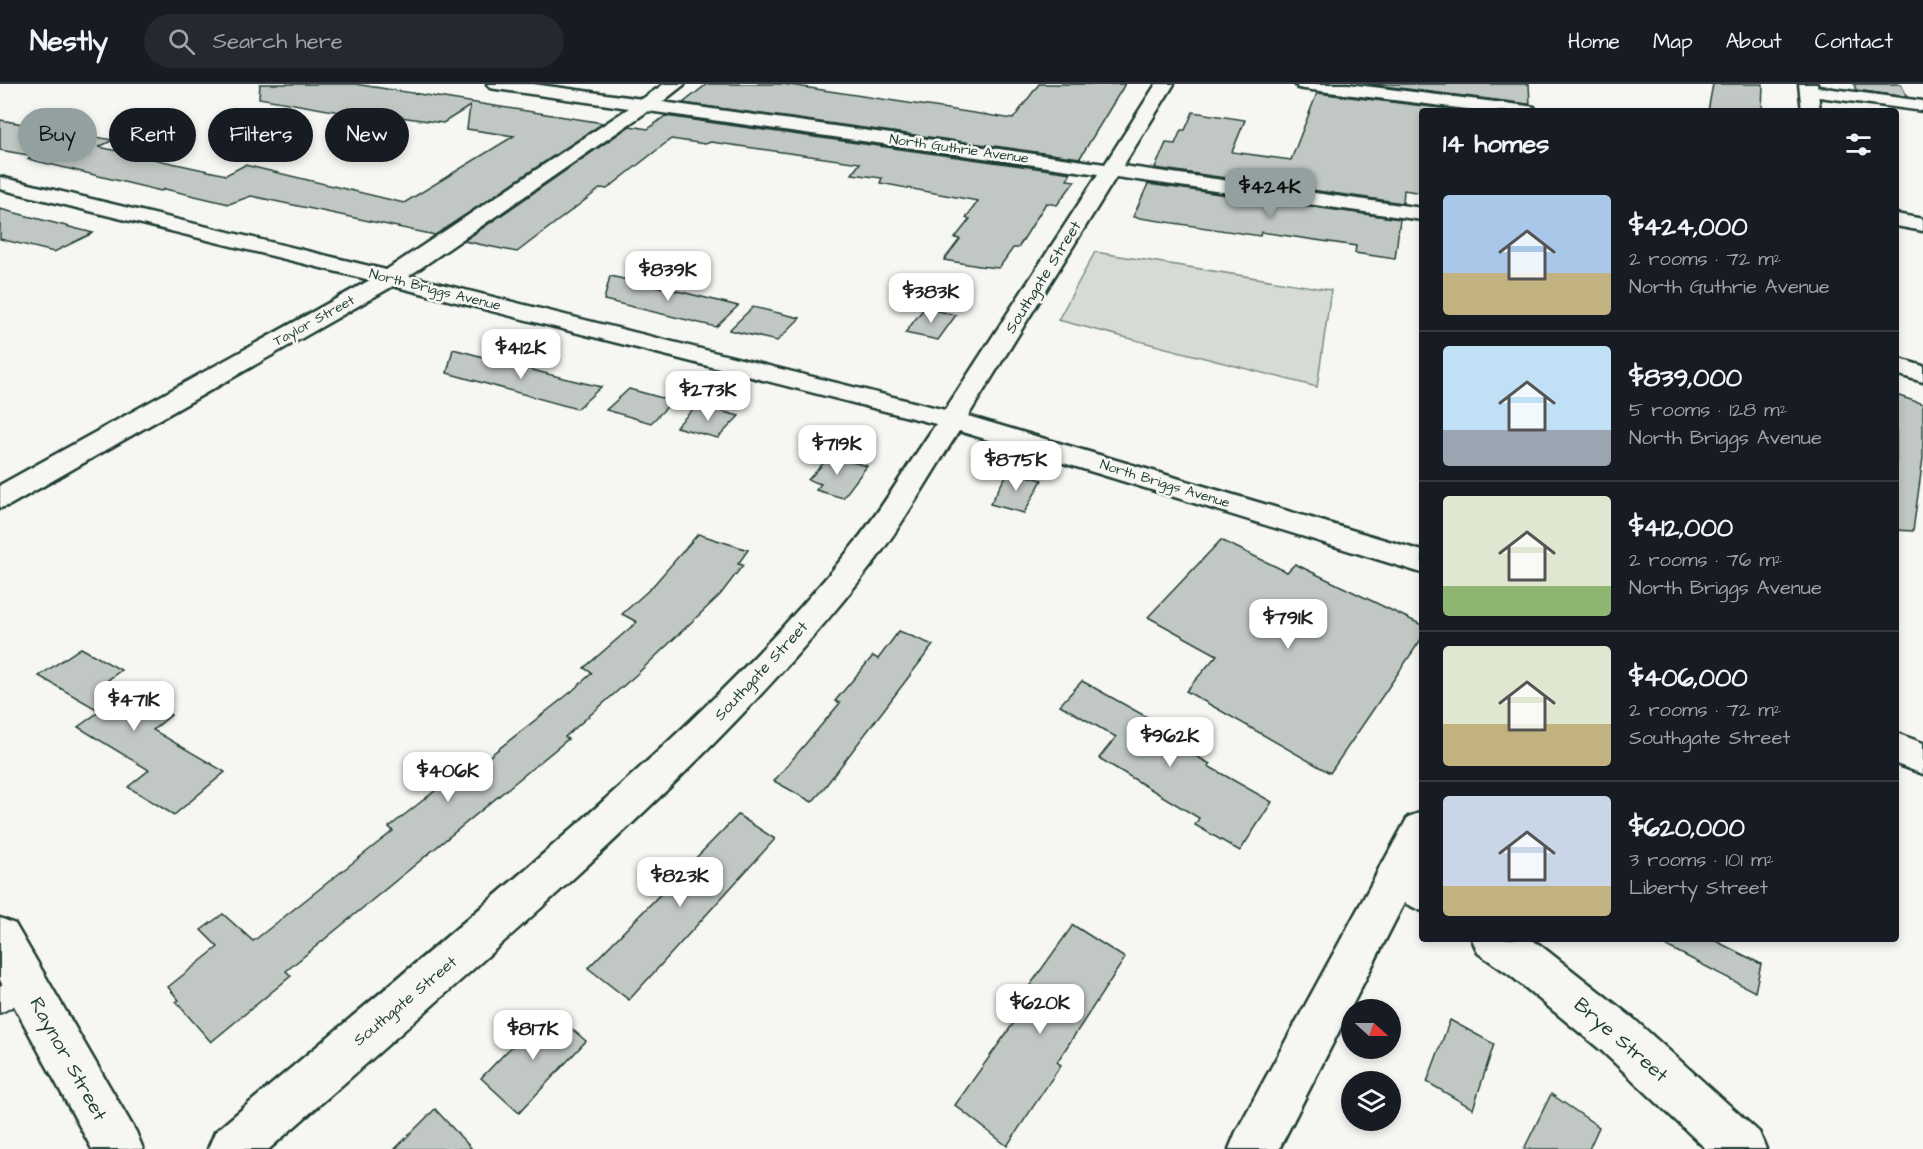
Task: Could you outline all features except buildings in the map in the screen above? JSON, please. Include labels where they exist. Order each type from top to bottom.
[{"type":"street","name":"North Guthrie Avenue","points":[[496,84],[1419,214]]},
{"type":"street","name":"Taylor Street","points":[[0,498],[390,278],[676,84]]},
{"type":"street","name":"Southgate Street","points":[[232,1149],[458,956],[634,798],[718,717],[793,638],[862,556],[952,420],[1165,84]]},
{"type":"street","points":[[1304,84],[1503,108]]},
{"type":"street","points":[[1811,108],[1809,87],[1923,106]]},
{"type":"street","name":"North Briggs Avenue","points":[[0,183],[390,278],[952,420],[1419,561]]},
{"type":"street","points":[[1899,221],[1923,225]]},
{"type":"street","points":[[1899,367],[1923,374]]},
{"type":"street","points":[[1899,749],[1923,759]]},
{"type":"street","points":[[1253,1149],[1409,884],[1419,842]]},
{"type":"street","name":"Raynor Street","points":[[0,938],[12,991],[119,1149]]},
{"type":"street","name":"Brye Street","points":[[1498,942],[1525,960],[1618,1035],[1742,1149]]},
{"type":"shaded area","points":[[1095,252],[1331,290],[1317,387],[1058,320]]}]
